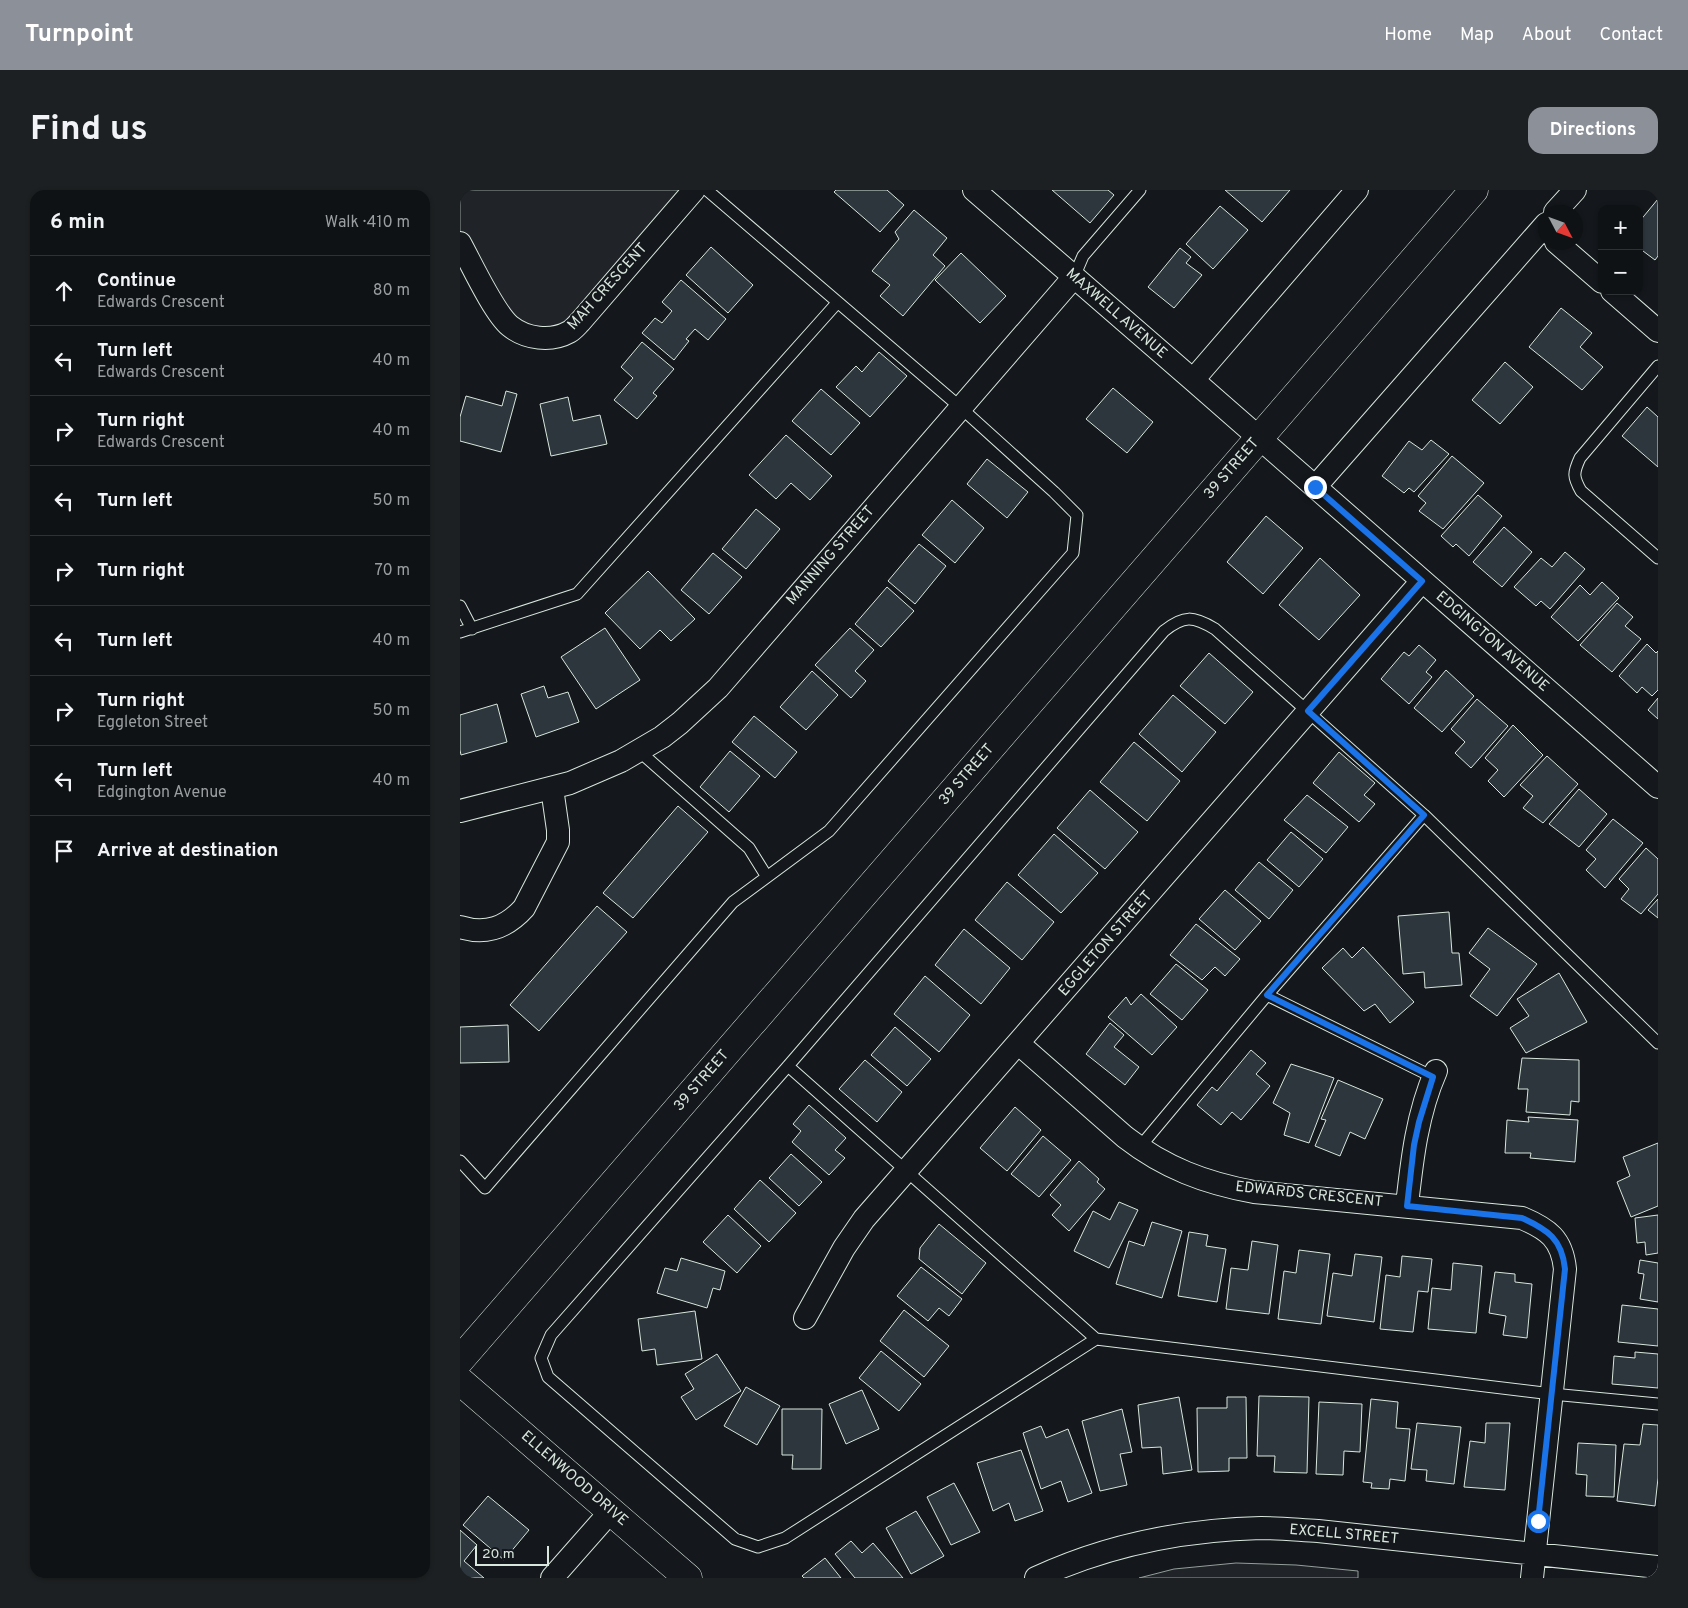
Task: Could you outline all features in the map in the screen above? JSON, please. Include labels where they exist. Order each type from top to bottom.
[{"type":"street","name":"MAH CRESCENT","points":[[460,243],[500,315],[510,326],[523,334],[539,338],[554,337],[570,332],[580,322],[694,190]]},
{"type":"street","name":"MAXWELL AVENUE","points":[[974,190],[1258,438]]},
{"type":"street","points":[[1193,380],[1357,190]]},
{"type":"street","name":"39 STREET","points":[[460,1360],[1474,190]]},
{"type":"street","points":[[1564,205],[1574,190]]},
{"type":"street","points":[[1315,487],[1538,240]]},
{"type":"street","points":[[1571,250],[1598,278]]},
{"type":"street","name":"MANNING STREET","points":[[460,811],[552,788],[588,776],[638,751],[680,723],[718,688],[1074,277]]},
{"type":"street","points":[[1617,295],[1658,331]]},
{"type":"street","name":"EDGINGTON AVENUE","points":[[1258,438],[1658,787]]},
{"type":"street","name":"EGGLETON STREET","points":[[805,1318],[853,1234],[1422,581]]},
{"type":"street","points":[[460,927],[490,931],[503,926],[516,917],[524,908],[558,842],[552,788]]},
{"type":"street","name":"EDWARDS CRESCENT","points":[[1019,1044],[1139,1148],[1185,1174],[1232,1188],[1254,1192],[1522,1218],[1538,1225],[1550,1234],[1558,1243],[1564,1255],[1565,1269],[1532,1578]]},
{"type":"street","points":[[1407,1206],[1414,1145],[1434,1074]]},
{"type":"street","name":"ELLENWOOD DRIVE","points":[[460,1381],[688,1578]]},
{"type":"street","points":[[552,1578],[611,1511]]},
{"type":"street","name":"EXCELL STREET","points":[[1036,1578],[1062,1566],[1124,1545],[1217,1530],[1262,1528],[1318,1531],[1658,1567]]},
{"type":"lane","points":[[460,1161],[484,1188],[733,902],[828,831],[1073,553],[1077,516],[1054,492],[960,407],[708,190]]},
{"type":"lane","points":[[1074,277],[1083,256],[1140,190]]},
{"type":"lane","points":[[460,632],[577,594],[837,303]]},
{"type":"lane","points":[[1658,366],[1580,458],[1574,471],[1574,480],[1581,491],[1658,558]]},
{"type":"lane","points":[[460,606],[472,629]]},
{"type":"lane","points":[[1096,1338],[784,1538],[758,1547],[735,1539],[548,1377],[541,1358],[551,1335],[788,1066],[1164,632],[1174,624],[1188,619],[1199,619],[1215,629],[1424,815],[1658,1043]]},
{"type":"lane","points":[[638,751],[749,848],[767,877]]},
{"type":"lane","points":[[1139,1148],[1267,995],[1424,815]]},
{"type":"lane","points":[[1267,995],[1434,1074]]},
{"type":"lane","points":[[788,1066],[1096,1338],[1552,1394],[1658,1404]]},
{"type":"shaded area","points":[[460,190],[694,190],[580,322],[523,334],[460,243]]},
{"type":"shaded area","points":[[1236,1563],[1296,1565],[1358,1571],[1358,1578],[1139,1578],[1174,1569]]},
{"type":"building","points":[[836,190],[887,190],[904,205],[880,232],[834,192]]},
{"type":"building","points":[[1052,190],[1108,190],[1114,195],[1090,223]]},
{"type":"building","points":[[1225,190],[1290,190],[1262,222]]},
{"type":"building","points":[[1658,199],[1658,256],[1655,260],[1643,251],[1643,217]]},
{"type":"building","points":[[1220,206],[1248,230],[1213,269],[1186,244]]},
{"type":"building","points":[[914,210],[947,238],[933,255],[945,266],[903,316],[880,296],[890,285],[872,271],[899,239],[895,232]]},
{"type":"building","points":[[711,247],[753,285],[728,313],[686,275]]},
{"type":"building","points":[[1180,248],[1191,257],[1186,263],[1202,275],[1174,308],[1148,287]]},
{"type":"building","points":[[961,253],[1006,296],[980,323],[935,280]]},
{"type":"building","points":[[681,280],[726,319],[708,340],[695,329],[686,339],[689,341],[674,360],[642,333],[655,318],[662,323],[672,311],[662,302]]},
{"type":"building","points":[[1561,308],[1592,333],[1580,347],[1603,367],[1582,390],[1529,347]]},
{"type":"building","points":[[642,342],[674,369],[653,393],[657,396],[637,419],[614,400],[633,378],[621,367]]},
{"type":"building","points":[[879,352],[907,376],[870,417],[836,387],[856,366],[862,372]]},
{"type":"building","points":[[1505,362],[1533,387],[1500,424],[1472,400]]},
{"type":"building","points":[[1113,388],[1153,422],[1127,453],[1086,419]]},
{"type":"building","points":[[821,389],[860,423],[831,455],[792,421]]},
{"type":"building","points":[[506,391],[517,394],[501,452],[460,441],[460,417],[466,396],[502,406]]},
{"type":"building","points":[[568,397],[573,421],[600,415],[607,444],[551,456],[540,404]]},
{"type":"building","points":[[1647,407],[1658,417],[1658,467],[1622,436]]},
{"type":"building","points":[[786,435],[832,476],[810,500],[791,483],[776,499],[749,475]]},
{"type":"building","points":[[1431,440],[1449,454],[1414,492],[1409,488],[1404,493],[1382,476],[1409,441],[1422,450]]},
{"type":"building","points":[[1452,456],[1484,483],[1443,529],[1419,511],[1426,503],[1418,496]]},
{"type":"building","points":[[987,459],[1028,492],[1007,518],[967,484]]},
{"type":"building","points":[[1478,495],[1502,516],[1469,556],[1456,544],[1453,547],[1441,536]]},
{"type":"building","points":[[952,500],[984,528],[955,563],[922,535]]},
{"type":"building","points":[[756,509],[780,529],[746,569],[722,549]]},
{"type":"building","points":[[1266,516],[1303,548],[1263,594],[1227,562]]},
{"type":"building","points":[[1504,527],[1532,552],[1502,587],[1473,562]]},
{"type":"building","points":[[919,544],[946,566],[915,604],[888,581]]},
{"type":"building","points":[[1565,552],[1585,569],[1550,609],[1541,601],[1536,606],[1514,587],[1541,558],[1552,567]]},
{"type":"building","points":[[713,553],[742,577],[709,614],[681,590]]},
{"type":"building","points":[[1320,558],[1360,595],[1319,640],[1279,605]]},
{"type":"building","points":[[648,571],[695,619],[671,641],[660,630],[640,649],[605,613]]},
{"type":"building","points":[[1602,582],[1619,598],[1578,641],[1551,617],[1580,585],[1590,595]]},
{"type":"building","points":[[887,587],[914,611],[881,647],[855,624]]},
{"type":"building","points":[[1617,603],[1633,617],[1625,626],[1641,639],[1612,672],[1580,645]]},
{"type":"building","points":[[605,628],[640,680],[596,709],[561,657]]},
{"type":"building","points":[[850,628],[874,650],[855,671],[866,681],[851,698],[815,665]]},
{"type":"building","points":[[1647,644],[1656,653],[1658,651],[1658,690],[1652,696],[1642,687],[1637,693],[1619,676]]},
{"type":"building","points":[[1419,645],[1436,660],[1426,672],[1432,677],[1409,704],[1381,679],[1404,652],[1409,656]]},
{"type":"building","points":[[1209,653],[1253,692],[1225,724],[1180,686]]},
{"type":"building","points":[[1446,670],[1474,696],[1442,732],[1414,708]]},
{"type":"building","points":[[812,671],[838,695],[806,730],[780,707]]},
{"type":"building","points":[[544,686],[548,698],[568,692],[579,722],[536,737],[521,694]]},
{"type":"building","points":[[1173,695],[1216,732],[1182,772],[1139,734]]},
{"type":"building","points":[[1658,698],[1658,719],[1648,710]]},
{"type":"building","points":[[1477,699],[1508,726],[1471,768],[1455,753],[1465,742],[1451,729]]},
{"type":"building","points":[[497,704],[507,742],[461,755],[460,715]]},
{"type":"building","points":[[754,716],[797,752],[775,778],[732,742]]},
{"type":"building","points":[[1513,725],[1543,755],[1504,797],[1488,781],[1498,770],[1485,758]]},
{"type":"building","points":[[1134,742],[1180,781],[1147,821],[1100,782]]},
{"type":"building","points":[[730,751],[760,776],[729,812],[700,787]]},
{"type":"building","points":[[1339,752],[1375,783],[1364,795],[1375,804],[1359,822],[1313,783]]},
{"type":"building","points":[[1547,756],[1578,784],[1543,823],[1523,808],[1533,796],[1520,785]]},
{"type":"building","points":[[1579,789],[1607,814],[1579,847],[1549,824]]},
{"type":"building","points":[[1090,790],[1138,832],[1105,869],[1057,828]]},
{"type":"building","points":[[1307,795],[1348,827],[1326,853],[1284,820]]},
{"type":"building","points":[[678,806],[708,832],[633,918],[603,893]]},
{"type":"building","points":[[1613,819],[1643,843],[1605,888],[1586,870],[1596,859],[1586,850]]},
{"type":"building","points":[[1291,832],[1323,859],[1299,887],[1267,860]]},
{"type":"building","points":[[1054,834],[1098,873],[1061,913],[1018,875]]},
{"type":"building","points":[[1646,848],[1658,859],[1658,894],[1641,914],[1621,899],[1629,889],[1619,879]]},
{"type":"building","points":[[1259,862],[1293,890],[1269,919],[1235,890]]},
{"type":"building","points":[[1007,882],[1054,922],[1022,960],[975,920]]},
{"type":"building","points":[[1225,890],[1261,921],[1235,950],[1199,919]]},
{"type":"building","points":[[1658,899],[1658,918],[1648,910]]},
{"type":"building","points":[[597,906],[627,932],[539,1031],[510,1005]]},
{"type":"building","points":[[1449,912],[1452,953],[1459,953],[1462,985],[1425,988],[1424,972],[1403,974],[1398,916]]},
{"type":"building","points":[[1196,924],[1240,959],[1225,976],[1215,967],[1202,980],[1170,955]]},
{"type":"building","points":[[1488,928],[1537,964],[1497,1016],[1470,996],[1490,969],[1469,953]]},
{"type":"building","points":[[964,929],[1010,968],[981,1004],[935,965]]},
{"type":"building","points":[[1363,947],[1414,1002],[1390,1023],[1375,1004],[1364,1011],[1322,968],[1343,948],[1352,958]]},
{"type":"building","points":[[1176,964],[1208,990],[1182,1020],[1150,994]]},
{"type":"building","points":[[1559,973],[1587,1022],[1526,1053],[1510,1028],[1529,1016],[1517,999]]},
{"type":"building","points":[[925,976],[970,1015],[939,1052],[894,1014]]},
{"type":"building","points":[[1141,994],[1177,1027],[1152,1055],[1108,1017],[1126,997],[1131,1005]]},
{"type":"building","points":[[1110,1023],[1124,1035],[1114,1047],[1139,1067],[1125,1085],[1086,1054]]},
{"type":"building","points":[[508,1025],[509,1062],[460,1063],[460,1027]]},
{"type":"building","points":[[895,1027],[931,1059],[907,1086],[871,1055]]},
{"type":"building","points":[[1251,1050],[1266,1063],[1256,1074],[1270,1086],[1241,1120],[1232,1112],[1221,1125],[1197,1105],[1212,1087],[1217,1091]]},
{"type":"building","points":[[1522,1058],[1579,1060],[1579,1102],[1571,1101],[1570,1115],[1526,1112],[1528,1089],[1518,1089]]},
{"type":"building","points":[[865,1060],[902,1092],[877,1122],[839,1089]]},
{"type":"building","points":[[1291,1064],[1334,1078],[1309,1143],[1284,1135],[1290,1113],[1273,1103]]},
{"type":"building","points":[[1338,1080],[1383,1099],[1365,1139],[1350,1132],[1340,1156],[1315,1146],[1326,1120],[1321,1119]]},
{"type":"building","points":[[809,1105],[846,1138],[835,1150],[845,1158],[829,1175],[792,1142],[801,1131],[793,1124]]},
{"type":"building","points":[[1015,1107],[1041,1130],[1007,1171],[980,1148]]},
{"type":"building","points":[[1528,1117],[1578,1120],[1575,1162],[1530,1158],[1531,1153],[1505,1153],[1507,1120],[1529,1122]]},
{"type":"building","points":[[1043,1136],[1071,1160],[1039,1197],[1011,1174]]},
{"type":"building","points":[[1658,1143],[1658,1206],[1631,1217],[1617,1182],[1630,1176],[1623,1157]]},
{"type":"building","points":[[791,1154],[822,1182],[799,1206],[769,1178]]},
{"type":"building","points":[[1079,1161],[1099,1179],[1097,1182],[1105,1189],[1069,1231],[1052,1215],[1061,1205],[1050,1195]]},
{"type":"building","points":[[760,1180],[796,1213],[769,1242],[734,1209]]},
{"type":"building","points":[[1119,1202],[1138,1210],[1109,1268],[1074,1251],[1093,1211],[1110,1220]]},
{"type":"building","points":[[728,1215],[761,1246],[737,1273],[703,1242]]},
{"type":"building","points":[[1658,1215],[1658,1253],[1646,1255],[1645,1242],[1637,1243],[1635,1218]]},
{"type":"building","points":[[1152,1222],[1182,1231],[1162,1298],[1116,1284],[1129,1241],[1144,1246]]},
{"type":"building","points":[[939,1224],[986,1263],[962,1294],[919,1259],[920,1248]]},
{"type":"building","points":[[1189,1232],[1208,1235],[1206,1246],[1226,1249],[1217,1302],[1178,1296]]},
{"type":"building","points":[[1252,1241],[1278,1245],[1269,1314],[1226,1309],[1231,1268],[1248,1270]]},
{"type":"building","points":[[1299,1250],[1330,1254],[1321,1324],[1278,1319],[1284,1271],[1296,1273]]},
{"type":"building","points":[[1355,1254],[1382,1257],[1374,1322],[1327,1316],[1333,1273],[1352,1276]]},
{"type":"building","points":[[1402,1256],[1432,1259],[1428,1292],[1418,1291],[1413,1332],[1380,1329],[1386,1275],[1400,1277]]},
{"type":"building","points":[[681,1258],[725,1271],[720,1290],[713,1288],[707,1308],[657,1293],[665,1268],[677,1271]]},
{"type":"building","points":[[1640,1260],[1658,1263],[1658,1302],[1640,1299],[1644,1274],[1638,1273]]},
{"type":"building","points":[[1453,1263],[1482,1266],[1476,1333],[1428,1329],[1432,1288],[1451,1290]]},
{"type":"building","points":[[921,1267],[962,1299],[949,1316],[939,1308],[928,1321],[897,1296]]},
{"type":"building","points":[[1495,1272],[1515,1274],[1515,1282],[1532,1284],[1527,1338],[1503,1335],[1506,1316],[1489,1313]]},
{"type":"building","points":[[1622,1305],[1658,1309],[1658,1346],[1618,1342]]},
{"type":"building","points":[[904,1310],[949,1346],[924,1377],[880,1341]]},
{"type":"building","points":[[695,1311],[702,1359],[657,1365],[655,1349],[642,1351],[638,1319]]},
{"type":"building","points":[[881,1351],[921,1384],[899,1411],[859,1378]]},
{"type":"building","points":[[1635,1352],[1658,1354],[1658,1388],[1612,1384],[1614,1356],[1635,1358]]},
{"type":"building","points":[[717,1354],[741,1391],[696,1420],[681,1397],[694,1389],[685,1374]]},
{"type":"building","points":[[746,1387],[780,1406],[757,1445],[724,1426]]},
{"type":"building","points":[[862,1390],[879,1429],[846,1444],[829,1404]]},
{"type":"building","points":[[1259,1396],[1309,1397],[1307,1473],[1274,1472],[1275,1456],[1257,1456]]},
{"type":"building","points":[[1179,1397],[1192,1470],[1163,1474],[1161,1447],[1142,1448],[1138,1405]]},
{"type":"building","points":[[1227,1397],[1246,1397],[1247,1458],[1229,1458],[1229,1471],[1198,1472],[1197,1408],[1227,1408]]},
{"type":"building","points":[[1371,1399],[1398,1402],[1396,1428],[1410,1429],[1405,1481],[1390,1479],[1389,1489],[1371,1488],[1372,1483],[1363,1482]]},
{"type":"building","points":[[1319,1402],[1362,1404],[1360,1452],[1344,1451],[1343,1475],[1316,1474]]},
{"type":"building","points":[[782,1409],[822,1409],[821,1469],[792,1469],[793,1455],[782,1455]]},
{"type":"building","points":[[1122,1409],[1132,1452],[1120,1454],[1127,1485],[1100,1491],[1082,1421]]},
{"type":"building","points":[[1417,1423],[1461,1427],[1454,1484],[1426,1481],[1427,1470],[1411,1469]]},
{"type":"building","points":[[1486,1423],[1510,1423],[1505,1490],[1464,1487],[1470,1441],[1485,1443]]},
{"type":"building","points":[[1643,1424],[1658,1425],[1658,1478],[1655,1506],[1617,1501],[1624,1444],[1640,1445]]},
{"type":"building","points":[[1041,1426],[1046,1438],[1068,1429],[1092,1493],[1068,1502],[1061,1481],[1041,1489],[1023,1433]]},
{"type":"building","points":[[1578,1443],[1616,1445],[1614,1497],[1586,1496],[1587,1475],[1576,1474]]},
{"type":"building","points":[[1021,1450],[1043,1511],[1015,1521],[1009,1503],[993,1511],[977,1463]]},
{"type":"building","points":[[954,1483],[980,1532],[951,1545],[927,1497]]},
{"type":"building","points":[[488,1496],[529,1530],[504,1560],[463,1525]]},
{"type":"building","points":[[916,1511],[944,1556],[911,1574],[886,1528]]},
{"type":"building","points":[[460,1530],[477,1545],[464,1561],[484,1578],[460,1578]]},
{"type":"building","points":[[851,1541],[862,1553],[873,1543],[903,1578],[855,1578],[835,1554]]},
{"type":"building","points":[[825,1558],[841,1578],[804,1578],[802,1576]]},
{"type":"route","points":[[1315,487],[1422,581],[1308,711],[1424,815],[1267,995],[1433,1077],[1425,1100],[1414,1145],[1407,1206],[1522,1218],[1538,1225],[1558,1243],[1564,1255],[1565,1269],[1538,1521]]}]
